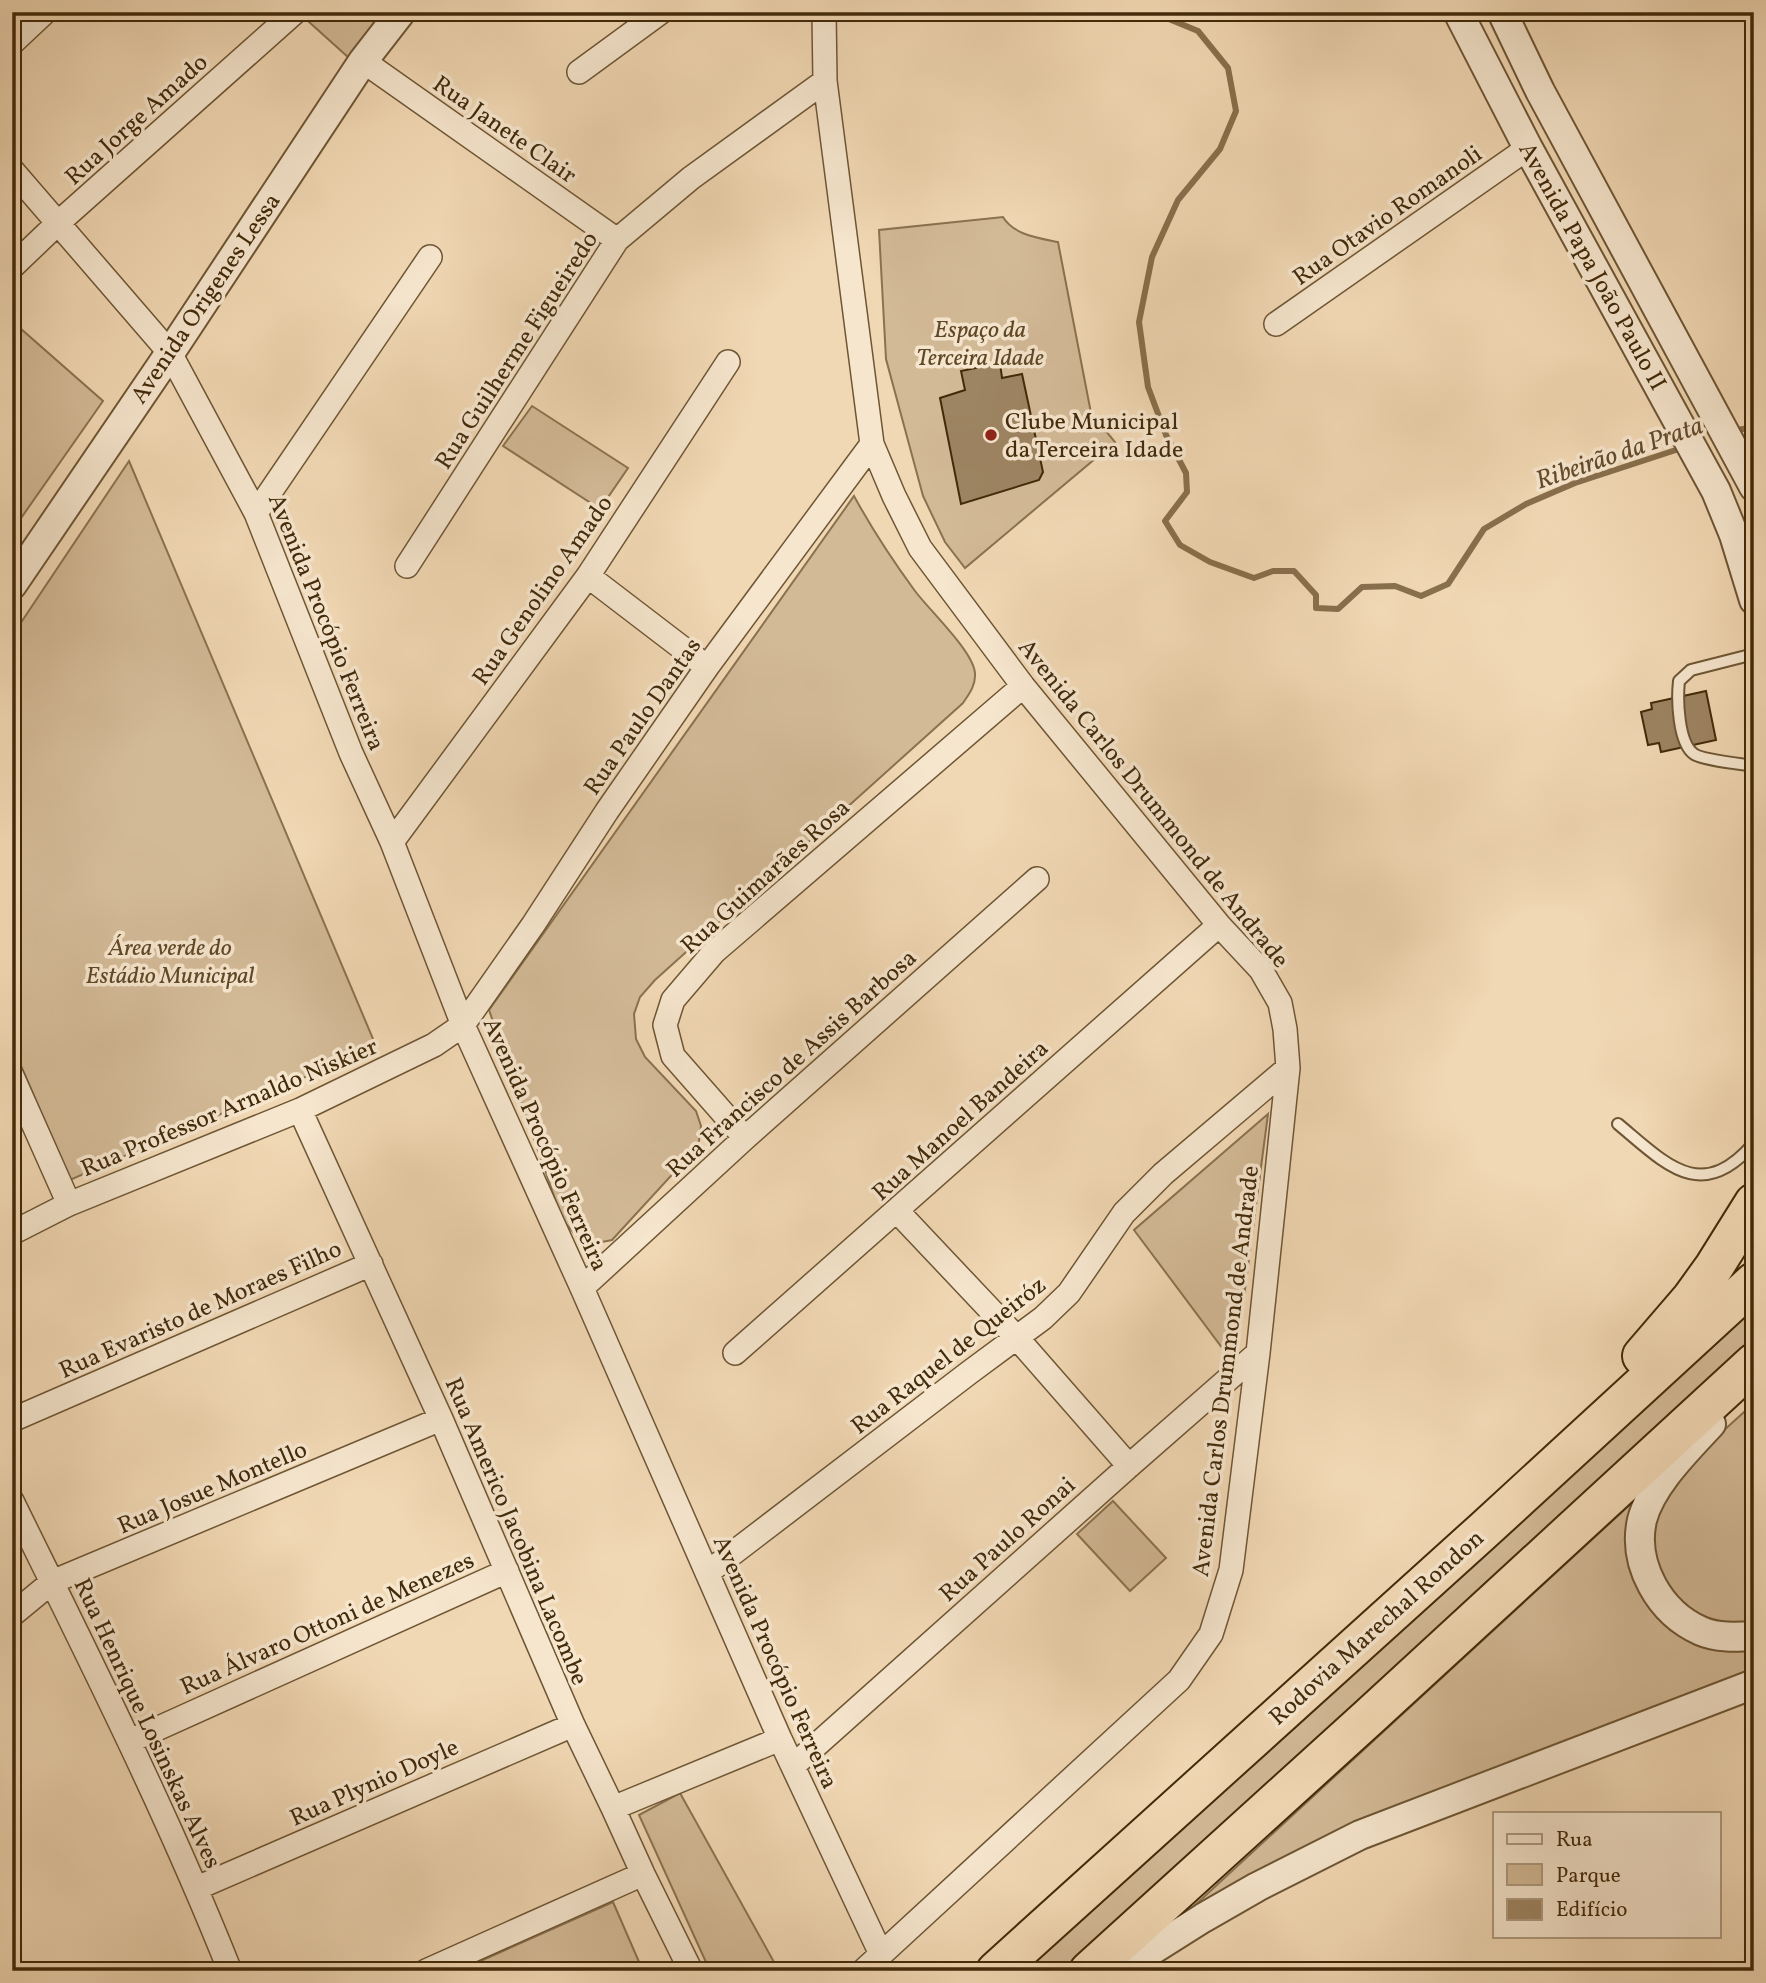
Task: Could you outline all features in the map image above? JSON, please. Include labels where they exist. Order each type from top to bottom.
[{"type":"highway","points":[[1484,1530],[1663,1333],[1714,1267],[1754,1203]]},
{"type":"highway","name":"Rodovia Marechal Rondon","points":[[996,1971],[1754,1282]]},
{"type":"highway","points":[[1089,1971],[1754,1363]]},
{"type":"street","points":[[12,43],[45,12]]},
{"type":"street","name":"Rua Jorge Amado","points":[[12,267],[295,12]]},
{"type":"street","name":"Avenida Origenes Lessa","points":[[12,585],[170,353],[363,61],[401,12]]},
{"type":"street","points":[[579,72],[661,12]]},
{"type":"street","name":"Avenida Carlos Drummond de Andrade","points":[[824,12],[825,81],[872,444],[894,496],[920,548],[1023,685],[1219,925],[1261,970],[1280,1003],[1288,1068],[1258,1353],[1231,1570],[1211,1634],[1179,1680],[863,1971]]},
{"type":"street","name":"Avenida Papa João Paulo II","points":[[1458,12],[1528,148],[1716,491],[1734,535],[1754,600]]},
{"type":"street","name":"Avenida Papa João Paulo II","points":[[1502,12],[1540,91],[1748,478]]},
{"type":"street","name":"Rua Janete Clair","points":[[363,61],[617,240]]},
{"type":"street","name":"Rua Guilherme Figueiredo","points":[[407,566],[617,240],[691,178],[825,81]]},
{"type":"street","name":"Rua Otavio Romanoli","points":[[1276,324],[1528,148]]},
{"type":"street","name":"Avenida Procópio Ferreira","points":[[12,170],[170,353],[224,449],[256,513],[351,753],[392,842],[463,1024],[780,1739],[881,1954]]},
{"type":"street","points":[[256,513],[430,257]]},
{"type":"street","name":"Rua Genolino Amado","points":[[392,842],[588,576],[728,362]]},
{"type":"street","name":"Rua Paulo Dantas","points":[[463,1024],[707,667],[872,444]]},
{"type":"street","points":[[588,576],[707,667]]},
{"type":"street","name":"Rua Guimarães Rosa","points":[[744,1138],[673,1056],[665,1026],[673,1000],[714,952],[1023,685]]},
{"type":"street","name":"Rua Francisco de Assis Barbosa","points":[[582,1288],[744,1138],[1037,879]]},
{"type":"street","name":"Rua Manoel Bandeira","points":[[735,1353],[1219,925]]},
{"type":"street","name":"Rua Professor Arnaldo Niskier","points":[[12,1233],[69,1205],[300,1110],[434,1045],[463,1024]]},
{"type":"street","name":"Rua Raquel de Queiróz","points":[[707,1573],[1043,1318],[1069,1293],[1124,1213],[1163,1174],[1288,1068]]},
{"type":"street","points":[[12,1076],[69,1205]]},
{"type":"street","name":"Rua Americo Jacobina Lacombe","points":[[300,1110],[441,1419],[573,1725],[691,1971]]},
{"type":"street","points":[[897,1211],[1017,1338],[1129,1466]]},
{"type":"street","name":"Rua Evaristo de Moraes Filho","points":[[12,1420],[371,1264]]},
{"type":"street","name":"Rua Paulo Ronai","points":[[793,1766],[1258,1353]]},
{"type":"street","points":[[1754,1377],[1688,1449],[1656,1490],[1642,1520],[1641,1548],[1647,1575],[1659,1599],[1677,1617],[1702,1632],[1731,1638],[1754,1636]]},
{"type":"street","name":"Rua Josue Montello","points":[[12,1615],[52,1582],[441,1419]]},
{"type":"street","name":"Rua Henrique Losinskas Alves","points":[[12,1501],[130,1741],[197,1888],[230,1971]]},
{"type":"street","name":"Rua Álvaro Ottoni de Menezes","points":[[130,1741],[507,1571]]},
{"type":"street","points":[[1119,1971],[1257,1887],[1360,1835],[1754,1684]]},
{"type":"street","name":"Rua Plynio Doyle","points":[[197,1888],[573,1725]]},
{"type":"street","points":[[613,1808],[780,1739]]},
{"type":"street","points":[[426,1971],[643,1874]]},
{"type":"lane","points":[[1754,654],[1691,670],[1679,681],[1678,690],[1682,733],[1685,743],[1695,755],[1754,766]]},
{"type":"lane","points":[[1619,1124],[1667,1165],[1696,1176],[1719,1172],[1754,1143]]},
{"type":"green space","points":[[319,12],[382,12],[349,58],[309,22]]},
{"type":"green space","name":"Espaço da Terceira Idade","points":[[1003,217],[1020,232],[1058,242],[1091,413],[1115,442],[965,568],[945,542],[923,496],[886,359],[879,230]]},
{"type":"green space","points":[[12,321],[103,401],[12,531]]},
{"type":"green space","points":[[532,406],[628,468],[600,509],[503,446]]},
{"type":"green space","name":"Área verde do Estádio Municipal","points":[[129,461],[376,1046],[70,1180],[12,1045],[12,636]]},
{"type":"green space","points":[[854,496],[907,580],[967,654],[975,673],[973,685],[963,703],[655,980],[640,997],[634,1014],[636,1039],[645,1057],[696,1111],[701,1126],[699,1141],[692,1153],[612,1240],[588,1242],[578,1237],[562,1219],[489,1010]]},
{"type":"green space","points":[[1268,1114],[1239,1335],[1223,1349],[1134,1230]]},
{"type":"green space","points":[[1754,1297],[1754,1347],[1074,1971],[1017,1971]]},
{"type":"green space","points":[[1754,1403],[1754,1625],[1718,1624],[1692,1614],[1672,1597],[1658,1573],[1651,1526],[1658,1507],[1690,1461]]},
{"type":"green space","points":[[1635,1500],[1641,1585],[1754,1645],[1754,1672],[1168,1930]]},
{"type":"green space","points":[[1113,1501],[1166,1558],[1130,1591],[1077,1534]]},
{"type":"green space","points":[[680,1793],[779,1971],[710,1971],[639,1815]]},
{"type":"green space","points":[[613,1902],[643,1971],[458,1971]]},
{"type":"building","name":"Clube Municipal da Terceira Idade","points":[[1000,363],[1002,378],[1022,374],[1043,472],[1039,480],[961,504],[940,398],[965,390],[961,371]]},
{"type":"building","points":[[1706,691],[1716,740],[1661,752],[1659,743],[1648,745],[1641,712],[1652,709],[1651,703]]},
{"type":"building","points":[[12,1911],[20,1918],[12,1928]]},
{"type":"waterway","name":"Ribeirão da Prata","points":[[1164,12],[1164,17],[1198,31],[1228,68],[1236,111],[1220,149],[1178,200],[1152,257],[1139,322],[1148,387],[1166,435],[1186,473],[1187,492],[1165,521],[1180,545],[1210,562],[1254,578],[1273,571],[1294,571],[1316,595],[1316,608],[1338,609],[1362,587],[1395,586],[1421,596],[1448,584],[1484,529],[1526,504],[1575,483],[1682,448]]},
{"type":"waterway","name":"Ribeirão da Prata","points":[[1732,431],[1754,427]]},
{"type":"place","name":"Clube Municipal da Terceira Idade","points":[[991,435]]}]
